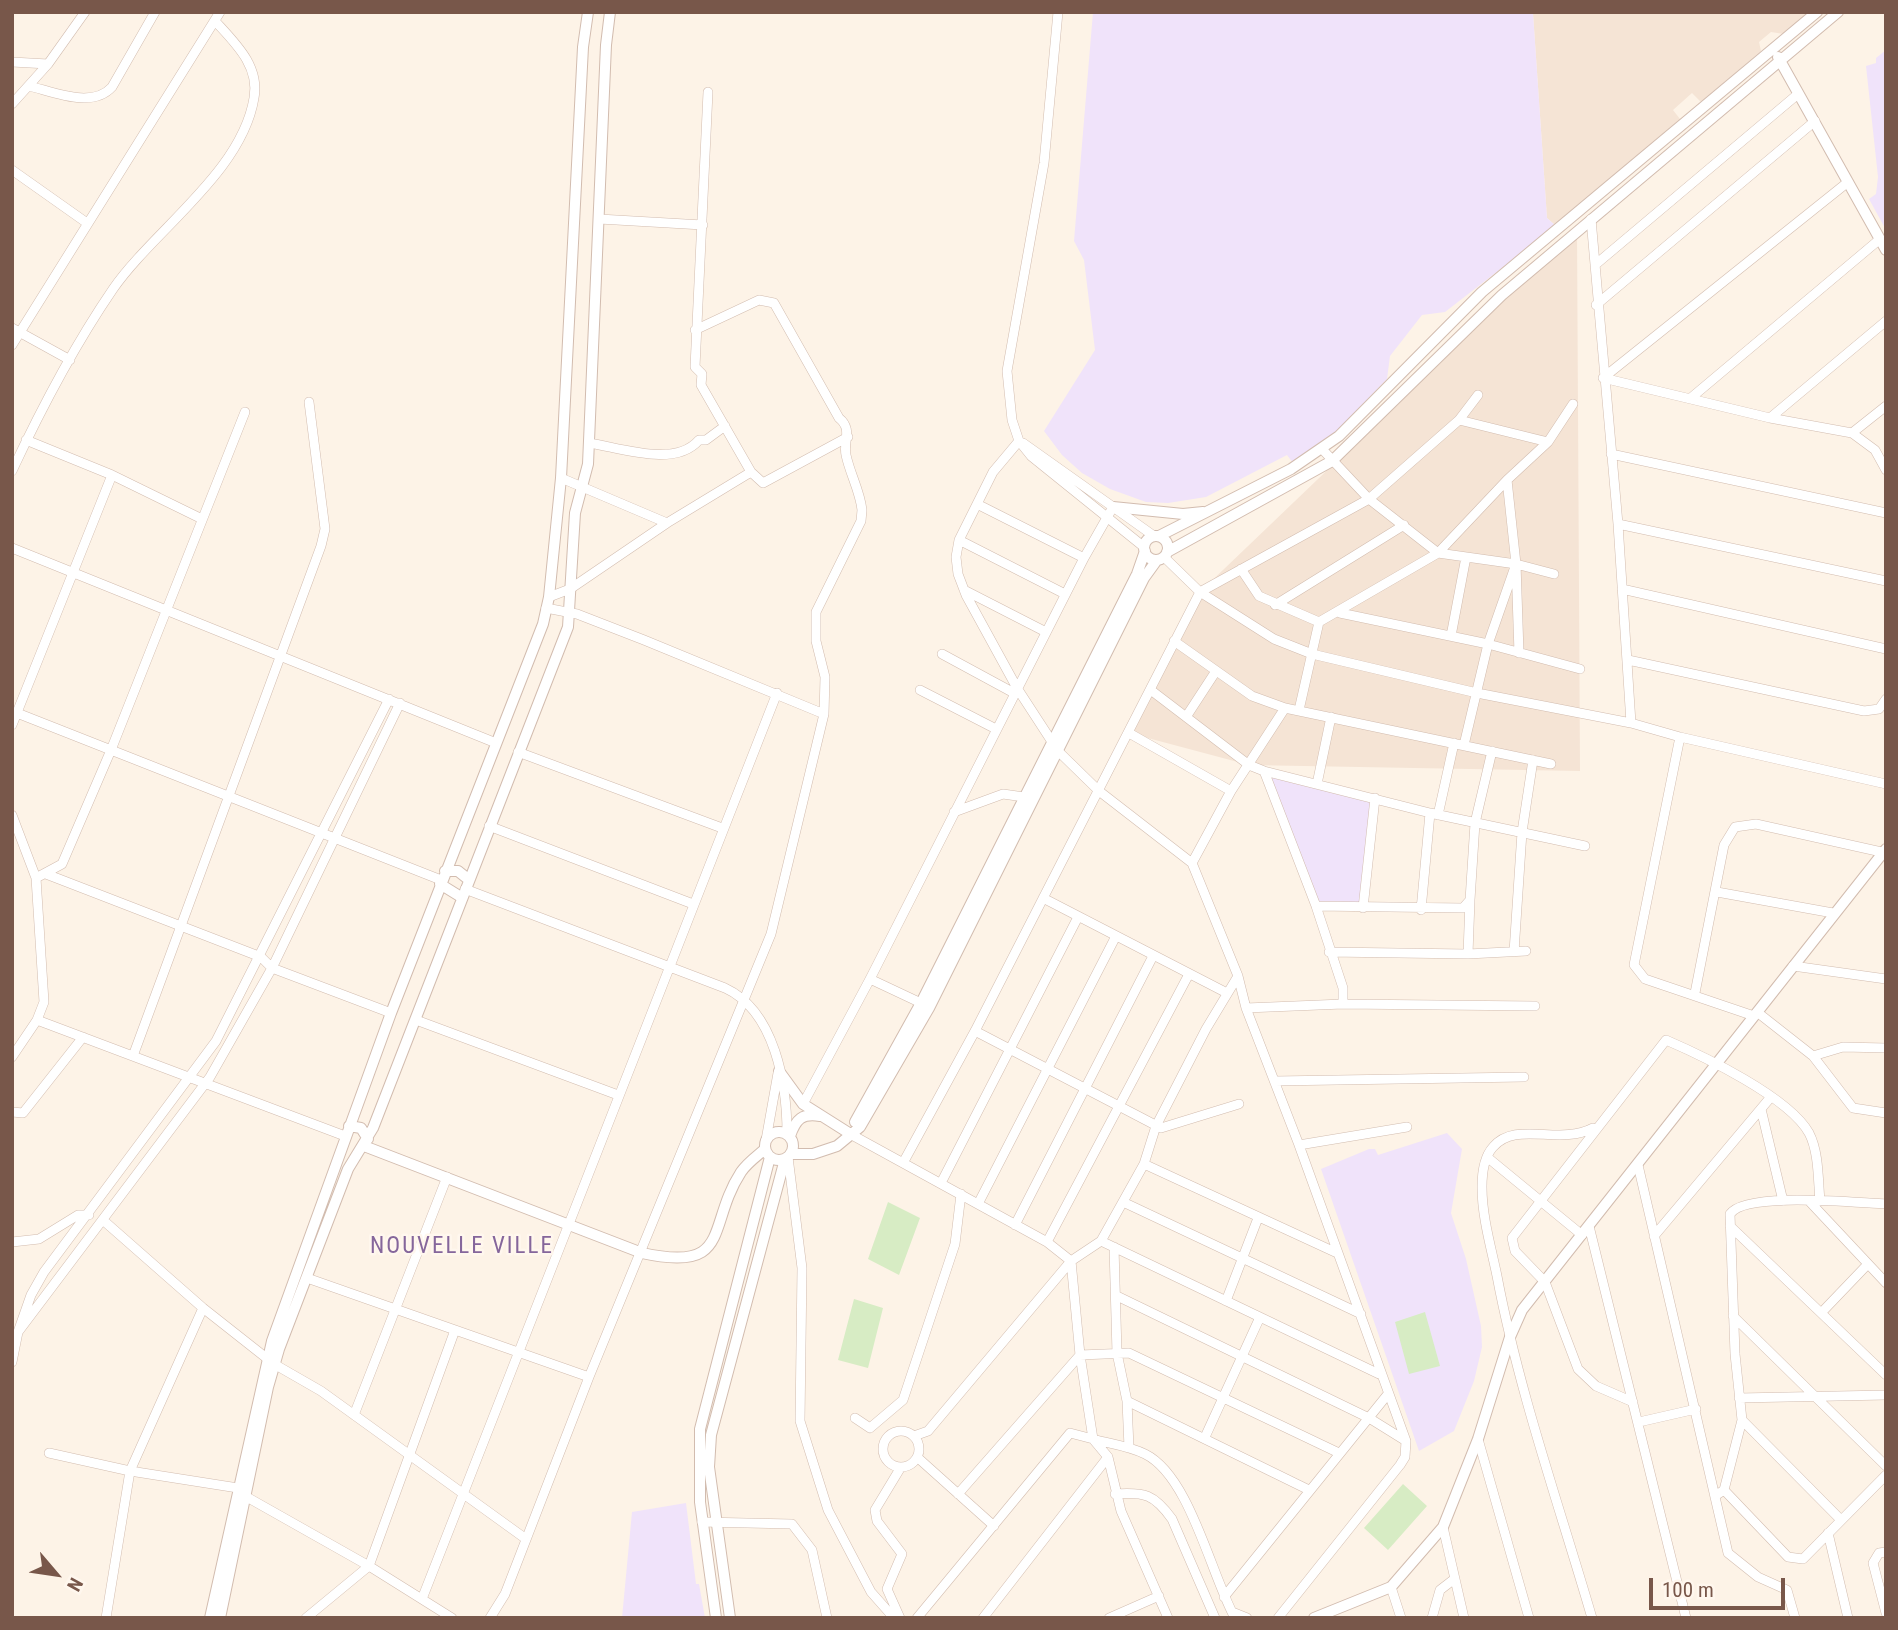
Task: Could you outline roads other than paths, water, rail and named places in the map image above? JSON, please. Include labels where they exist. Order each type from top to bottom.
[{"type":"street","points":[[12,104],[48,64],[85,12]]},
{"type":"street","points":[[29,86],[85,98],[101,96],[112,87],[155,12]]},
{"type":"street","points":[[1058,12],[1044,163],[1007,371],[1010,410],[1019,441],[1110,512],[1149,558],[1163,556],[1292,486],[1332,461],[1502,295],[1838,12]]},
{"type":"street","points":[[767,1149],[788,1157],[813,1154],[837,1146],[859,1129],[929,1008],[1138,574],[1148,540],[1291,469],[1322,449],[1353,423],[1482,292],[1817,12]]},
{"type":"street","points":[[210,1618],[271,1360],[346,1134],[548,602],[561,478],[583,47],[588,13],[610,16],[588,464],[575,513],[568,627],[416,1020],[364,1145],[348,1169],[307,1278],[271,1360]]},
{"type":"street","points":[[12,345],[16,330],[87,223],[217,16],[248,61],[255,83],[253,107],[219,171],[136,259],[92,321],[26,440],[12,471]]},
{"type":"street","points":[[1773,48],[1886,250]]},
{"type":"street","points":[[12,62],[48,64]]},
{"type":"street","points":[[708,92],[703,225],[695,330],[695,367],[702,374],[701,385],[751,472],[763,483],[848,437]]},
{"type":"street","points":[[1595,265],[1798,94]]},
{"type":"street","points":[[1596,305],[1815,121]]},
{"type":"street","points":[[12,170],[87,223]]},
{"type":"street","points":[[1603,378],[1848,182]]},
{"type":"street","points":[[1589,205],[1618,524],[1631,723]]},
{"type":"street","points":[[599,219],[703,225]]},
{"type":"street","points":[[1692,397],[1880,239]]},
{"type":"street","points":[[490,1618],[505,1594],[589,1377],[771,934],[824,714],[825,677],[816,641],[816,612],[861,521],[862,510],[845,451],[848,437],[844,422],[838,418],[774,303],[759,300],[695,330]]},
{"type":"street","points":[[1770,418],[1886,321]]},
{"type":"street","points":[[16,330],[70,360]]},
{"type":"street","points":[[1603,378],[1692,397],[1770,418],[1852,433],[1875,450],[1886,470]]},
{"type":"street","points":[[903,1163],[1152,691],[1200,592],[1369,499],[1459,419],[1478,395]]},
{"type":"street","points":[[133,1056],[325,529],[309,402]]},
{"type":"street","points":[[1241,569],[1259,596],[1275,605],[1319,622],[1340,613],[1438,552],[1507,480],[1548,443],[1573,404]]},
{"type":"street","points":[[1852,433],[1886,406]]},
{"type":"street","points":[[41,876],[62,864],[111,750],[245,412]]},
{"type":"street","points":[[1459,419],[1548,443]]},
{"type":"street","points":[[589,443],[662,455],[690,450],[699,440],[706,440],[725,426]]},
{"type":"street","points":[[26,440],[112,475],[202,519]]},
{"type":"street","points":[[1019,441],[1000,460],[959,540],[956,557],[964,590],[1015,690],[1055,746],[1099,791],[1192,863],[1238,976],[1246,1008],[1299,1145],[1361,1314],[1379,1374],[1406,1441],[1405,1457],[1400,1465],[1278,1618]]},
{"type":"street","points":[[1322,449],[1369,499],[1438,552],[1516,564],[1554,574]]},
{"type":"street","points":[[1611,453],[1886,513]]},
{"type":"street","points":[[548,602],[667,523],[751,472]]},
{"type":"street","points":[[12,724],[112,475]]},
{"type":"street","points":[[561,478],[667,523]]},
{"type":"street","points":[[1507,480],[1516,564],[1519,653]]},
{"type":"street","points":[[977,504],[1084,558]]},
{"type":"street","points":[[1110,512],[1183,514],[1212,510]]},
{"type":"street","points":[[852,1135],[854,1124],[921,1003],[1024,797],[1055,746],[1144,578],[1163,556],[1167,544],[1110,512]]},
{"type":"street","points":[[803,1104],[870,979],[1015,690],[1110,512]]},
{"type":"street","points":[[1618,524],[1886,581]]},
{"type":"street","points":[[1275,605],[1404,525]]},
{"type":"street","points":[[959,540],[1065,594]]},
{"type":"street","points":[[12,548],[73,575],[496,743]]},
{"type":"street","points":[[1163,556],[1200,592],[1266,635],[1312,654],[1477,693],[1631,723],[1680,737],[1886,784]]},
{"type":"street","points":[[1451,636],[1466,556]]},
{"type":"street","points":[[1421,909],[1434,814],[1477,693],[1488,644],[1516,564]]},
{"type":"street","points":[[1622,589],[1886,649]]},
{"type":"street","points":[[964,590],[1046,632]]},
{"type":"street","points":[[548,602],[569,613],[777,693],[824,714]]},
{"type":"street","points":[[1340,613],[1488,644],[1580,670]]},
{"type":"street","points":[[1299,710],[1319,622]]},
{"type":"street","points":[[1174,641],[1252,696],[1285,708],[1551,764]]},
{"type":"street","points":[[942,654],[1015,690]]},
{"type":"street","points":[[1628,660],[1869,712],[1879,709],[1886,699]]},
{"type":"street","points":[[1186,717],[1216,671]]},
{"type":"street","points":[[919,690],[996,729]]},
{"type":"street","points":[[1152,691],[1249,765],[1264,771],[1475,824],[1585,846]]},
{"type":"street","points":[[422,1599],[777,693]]},
{"type":"street","points":[[12,1362],[18,1332],[31,1296],[44,1272],[216,1041],[261,957],[389,699]]},
{"type":"street","points":[[18,1332],[205,1084],[272,968],[400,703]]},
{"type":"street","points":[[1192,863],[1231,791],[1285,708]]},
{"type":"street","points":[[17,713],[668,968],[726,988],[745,999],[764,1023],[787,1102],[789,1135],[794,1148],[788,1157],[712,1435],[709,1468],[730,1618]]},
{"type":"street","points":[[1317,784],[1331,717]]},
{"type":"street","points":[[1129,733],[1231,791]]},
{"type":"street","points":[[1680,737],[1633,960],[1635,970],[1645,979],[1756,1014],[1812,1056],[1853,1108],[1886,1113]]},
{"type":"street","points":[[1468,954],[1475,824],[1492,751]]},
{"type":"street","points":[[518,752],[722,828]]},
{"type":"street","points":[[1514,951],[1522,832],[1533,760]]},
{"type":"street","points":[[1264,771],[1316,905],[1329,952],[1343,988],[1343,1004]]},
{"type":"street","points":[[954,812],[1003,793],[1024,797]]},
{"type":"street","points":[[1363,908],[1376,798]]},
{"type":"street","points":[[12,815],[41,876],[44,1002],[37,1020],[12,1057]]},
{"type":"street","points":[[1314,1618],[1333,1614],[1391,1587],[1443,1527],[1478,1440],[1510,1337],[1522,1310],[1720,1063],[1833,913],[1885,852],[1756,824],[1742,824],[1726,838],[1695,993]]},
{"type":"street","points":[[489,826],[693,904]]},
{"type":"street","points":[[442,878],[458,871],[465,888]]},
{"type":"street","points":[[41,876],[182,926],[261,957],[272,968],[391,1013]]},
{"type":"street","points":[[1717,892],[1833,913]]},
{"type":"street","points":[[1043,898],[1227,993]]},
{"type":"street","points":[[1316,905],[1463,908],[1470,901]]},
{"type":"street","points":[[941,1183],[1012,1050],[1078,917]]},
{"type":"street","points":[[978,1204],[1116,936]]},
{"type":"street","points":[[1329,952],[1468,954],[1526,951]]},
{"type":"street","points":[[1015,1225],[1153,956]]},
{"type":"street","points":[[1793,966],[1886,979]]},
{"type":"street","points":[[1047,1242],[1189,974]]},
{"type":"street","points":[[914,1436],[928,1431],[1072,1261],[1101,1241],[1144,1164],[1156,1126],[1238,976]]},
{"type":"street","points":[[870,979],[921,1003]]},
{"type":"street","points":[[1246,1008],[1343,1004],[1535,1006]]},
{"type":"street","points":[[37,1020],[189,1079],[346,1134],[361,1128],[364,1145]]},
{"type":"street","points":[[416,1020],[618,1095]]},
{"type":"street","points":[[975,1031],[1161,1128],[1239,1104]]},
{"type":"street","points":[[12,1112],[23,1113],[34,1102],[83,1037]]},
{"type":"street","points":[[1633,1402],[1596,1386],[1578,1368],[1545,1282],[1515,1251],[1512,1242],[1514,1233],[1539,1200],[1666,1040],[1720,1063],[1794,1116],[1809,1133],[1815,1201],[1867,1265],[1886,1283]]},
{"type":"street","points":[[1812,1056],[1843,1047],[1886,1048]]},
{"type":"street","points":[[779,1072],[803,1104],[823,1117],[1047,1242],[1072,1261],[1080,1355],[1093,1439],[1108,1457],[1115,1494],[1168,1618]]},
{"type":"street","points":[[716,1618],[697,1476],[700,1429],[767,1149],[779,1072]]},
{"type":"street","points":[[1275,1081],[1524,1077]]},
{"type":"street","points":[[1654,1236],[1770,1098]]},
{"type":"street","points":[[1761,1109],[1783,1201]]},
{"type":"street","points":[[789,1135],[798,1118],[805,1115],[823,1117]]},
{"type":"street","points":[[1592,1618],[1510,1337],[1484,1212],[1482,1188],[1487,1157],[1494,1146],[1512,1135],[1567,1137],[1597,1126]]},
{"type":"street","points":[[1299,1145],[1407,1127]]},
{"type":"street","points":[[346,1134],[350,1149],[364,1145],[642,1253],[675,1260],[699,1254],[717,1232],[743,1168],[767,1149],[775,1132],[789,1135]]},
{"type":"street","points":[[788,1157],[802,1268],[800,1421],[828,1510],[871,1592],[894,1618]]},
{"type":"street","points":[[1487,1157],[1539,1200],[1586,1230],[1639,1422],[1686,1618]]},
{"type":"street","points":[[1144,1164],[1337,1253]]},
{"type":"street","points":[[1638,1165],[1728,1553],[1758,1577],[1787,1590],[1796,1618]]},
{"type":"street","points":[[354,1415],[447,1177]]},
{"type":"street","points":[[855,1418],[870,1428],[903,1400],[955,1244],[961,1194]]},
{"type":"street","points":[[1715,1496],[1724,1490],[1742,1420],[1733,1316],[1734,1263],[1730,1214],[1738,1206],[1783,1201],[1886,1205]]},
{"type":"street","points":[[1123,1202],[1361,1314]]},
{"type":"street","points":[[12,1242],[39,1239],[78,1215],[89,1215]]},
{"type":"street","points":[[1226,1301],[1258,1218]]},
{"type":"street","points":[[104,1221],[203,1308],[271,1360],[354,1415],[526,1539]]},
{"type":"street","points":[[1730,1226],[1886,1375]]},
{"type":"street","points":[[1101,1241],[1379,1374]]},
{"type":"street","points":[[1114,1247],[1117,1353],[1126,1401],[1129,1448]]},
{"type":"street","points":[[1822,1312],[1867,1265]]},
{"type":"street","points":[[307,1278],[396,1307],[589,1377]]},
{"type":"street","points":[[1117,1296],[1369,1418],[1406,1441]]},
{"type":"street","points":[[106,1618],[130,1471],[203,1308]]},
{"type":"street","points":[[1733,1316],[1886,1466]]},
{"type":"street","points":[[1205,1437],[1260,1317]]},
{"type":"street","points":[[306,1618],[369,1566],[455,1330]]},
{"type":"street","points":[[958,1494],[1080,1355],[1129,1353],[1339,1453]]},
{"type":"street","points":[[1224,1597],[1388,1394]]},
{"type":"street","points":[[1740,1398],[1886,1395]]},
{"type":"street","points":[[1126,1401],[1205,1437],[1309,1490]]},
{"type":"street","points":[[1639,1422],[1696,1409]]},
{"type":"street","points":[[887,1416],[890,1435]]},
{"type":"street","points":[[1742,1420],[1841,1520]]},
{"type":"street","points":[[900,1618],[887,1589],[902,1554],[877,1521],[875,1510],[901,1467],[917,1457],[919,1445],[914,1436],[903,1431],[890,1435],[884,1444],[885,1457],[901,1467]]},
{"type":"street","points":[[917,1618],[1070,1433],[1129,1448],[1160,1465],[1182,1496],[1234,1615],[1247,1618]]},
{"type":"street","points":[[1478,1440],[1529,1618]]},
{"type":"street","points":[[49,1453],[241,1492],[452,1618]]},
{"type":"street","points":[[917,1457],[994,1526]]},
{"type":"street","points":[[983,1618],[1108,1457]]},
{"type":"street","points":[[1724,1490],[1788,1557],[1795,1560],[1803,1559],[1886,1475]]},
{"type":"street","points":[[220,1618],[241,1492]]},
{"type":"street","points":[[1115,1494],[1139,1492],[1163,1507],[1172,1519],[1215,1618]]},
{"type":"street","points":[[702,1522],[792,1524],[812,1550],[827,1618]]},
{"type":"street","points":[[1443,1527],[1453,1580],[1464,1618]]},
{"type":"street","points":[[1828,1533],[1848,1618]]},
{"type":"street","points":[[1886,1552],[1879,1553],[1873,1563],[1886,1613]]},
{"type":"street","points":[[1432,1618],[1440,1590],[1453,1580]]},
{"type":"street","points":[[1391,1587],[1401,1618]]},
{"type":"street","points":[[1109,1618],[1122,1615],[1159,1596]]},
{"type":"district","name":"NOUVELLE VILLE","points":[[462,1247]]}]
